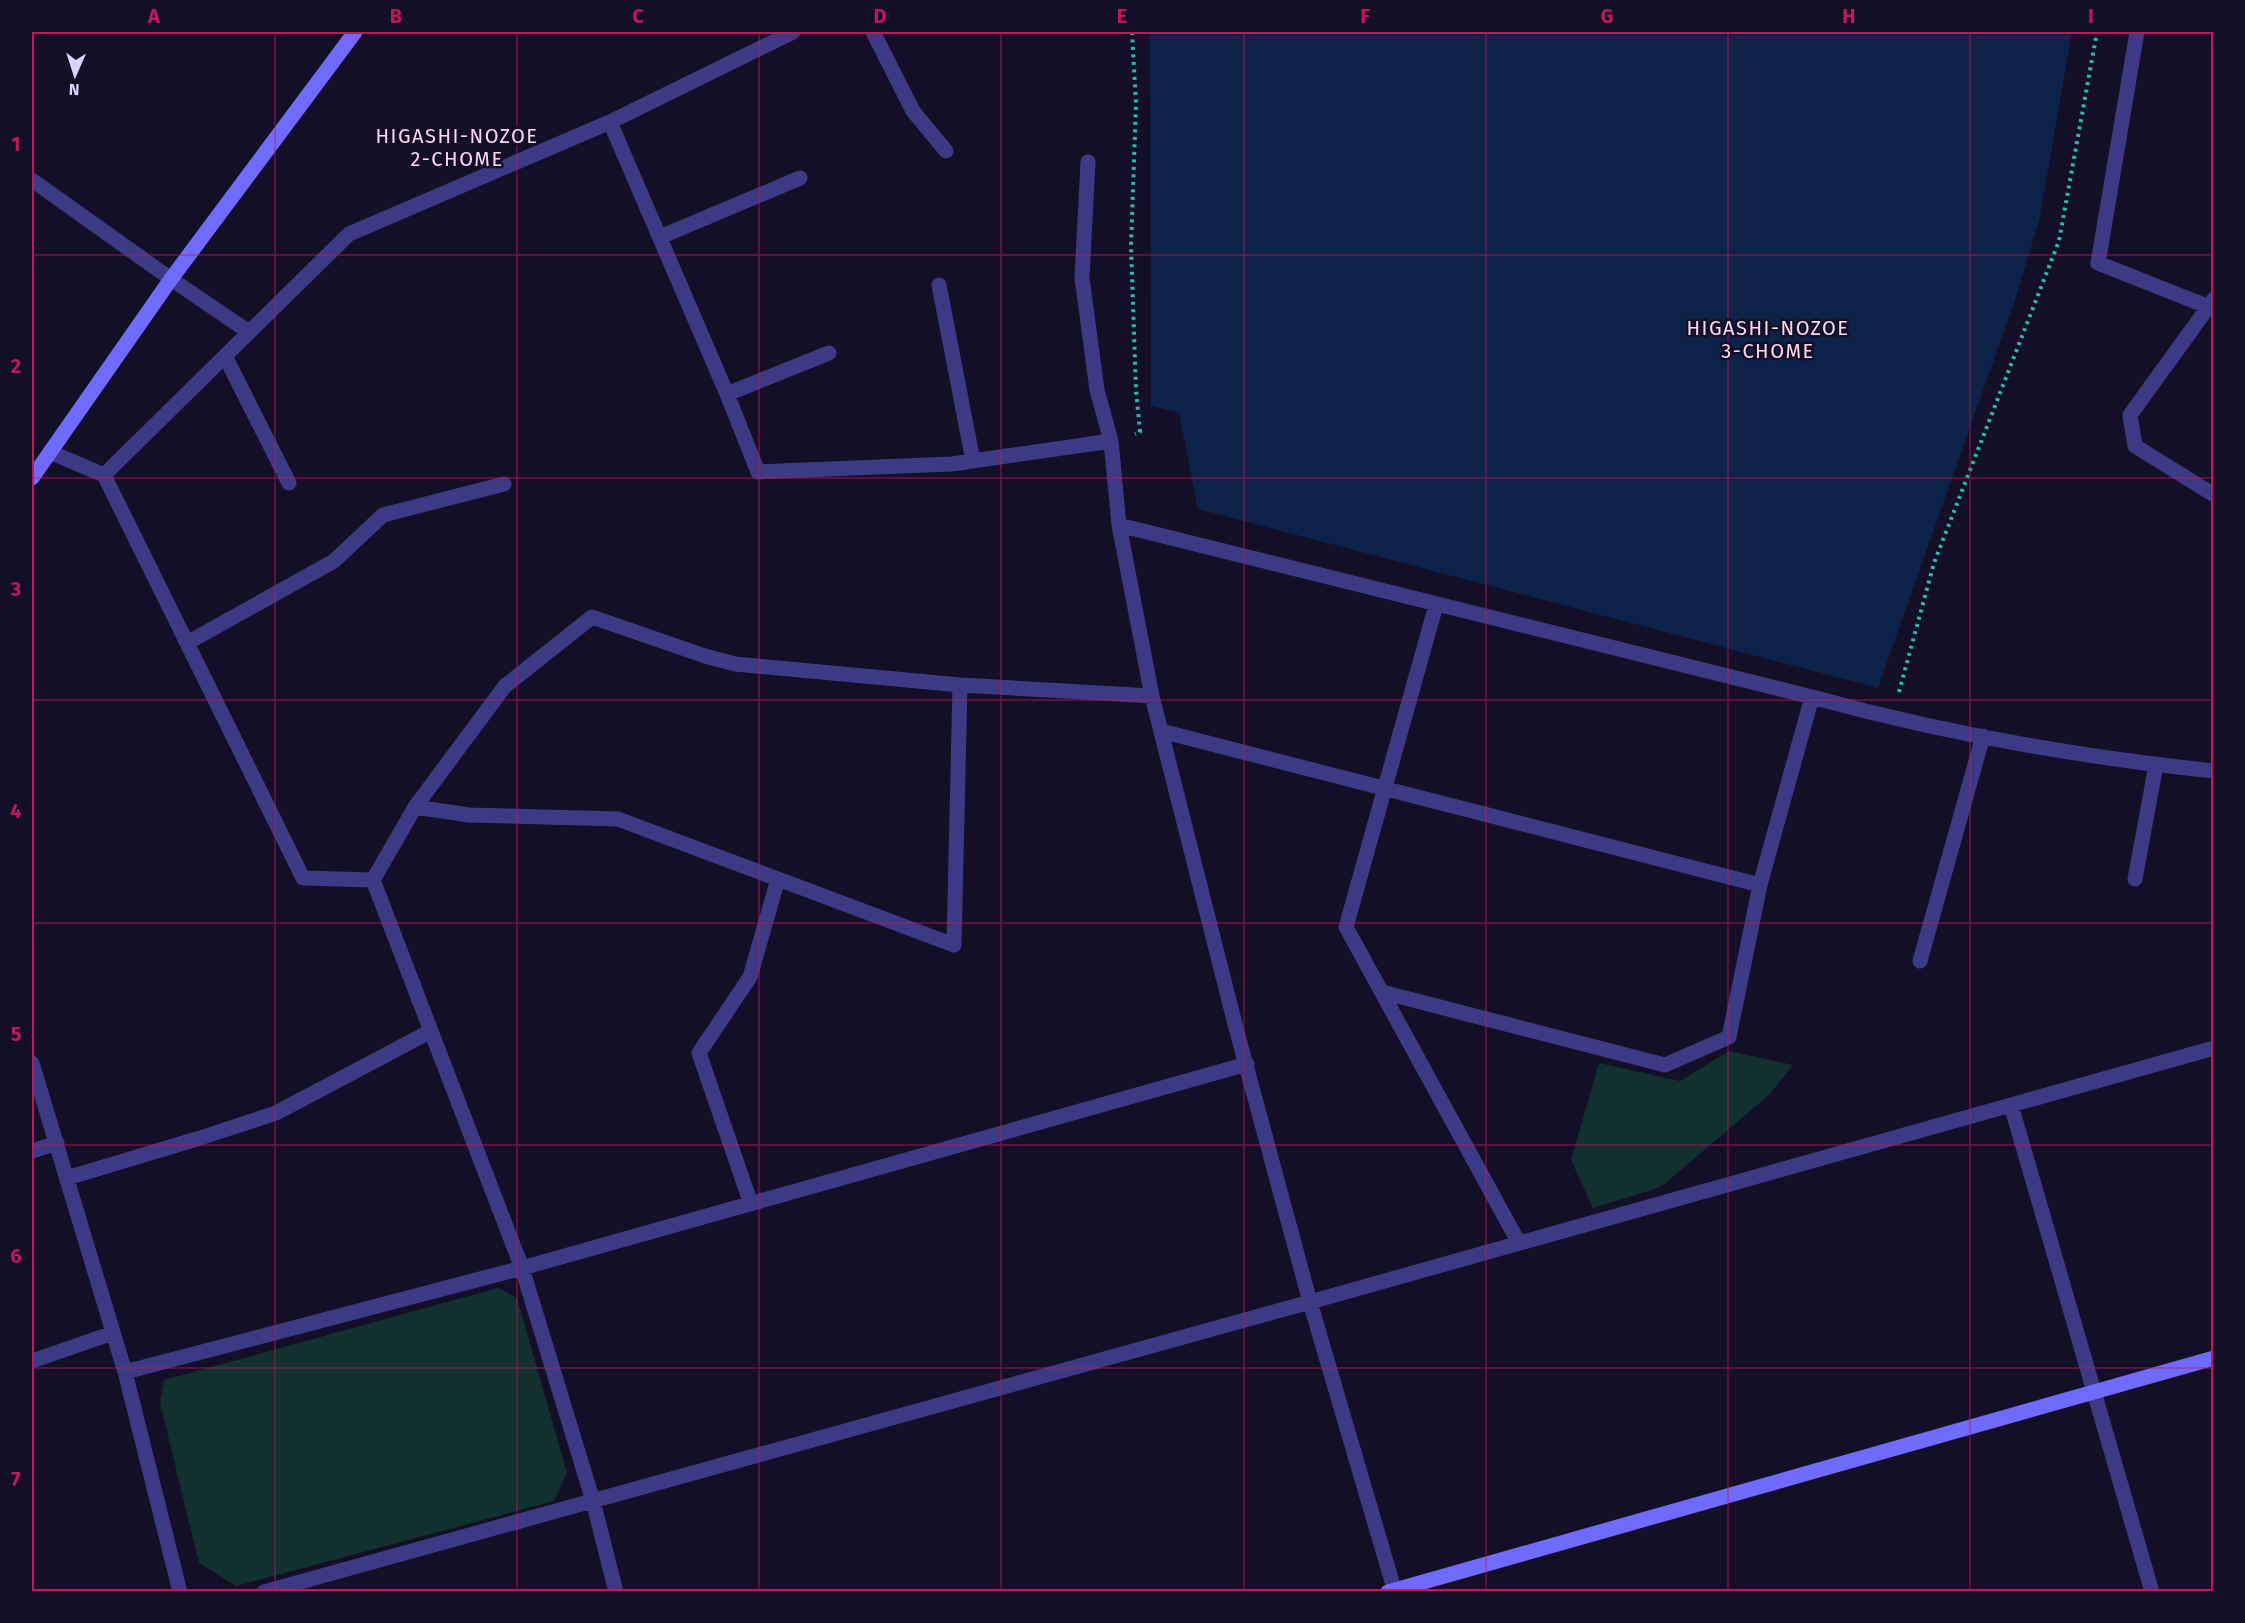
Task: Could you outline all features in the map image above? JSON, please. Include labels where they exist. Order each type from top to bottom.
[{"type":"street","points":[[32,478],[171,279],[355,32]]},
{"type":"street","points":[[104,475],[350,234],[610,122],[793,32]]},
{"type":"street","points":[[873,32],[913,111],[946,151]]},
{"type":"street","points":[[2137,32],[2098,263],[2211,303],[2130,415],[2135,446],[2214,495]]},
{"type":"street","points":[[610,122],[728,394],[758,472],[952,464],[1111,441]]},
{"type":"street","points":[[1088,162],[1082,278],[1097,390],[1111,441],[1119,525],[1152,696],[1236,1028],[1310,1302],[1392,1591],[2214,1358]]},
{"type":"street","points":[[660,237],[800,178]]},
{"type":"street","points":[[32,180],[249,332]]},
{"type":"street","points":[[939,285],[973,461]]},
{"type":"street","points":[[728,394],[829,353]]},
{"type":"street","points":[[225,356],[290,483]]},
{"type":"street","points":[[50,452],[104,475],[303,878],[373,880]]},
{"type":"street","points":[[187,643],[334,561],[383,514],[504,484]]},
{"type":"street","points":[[1119,525],[1812,697],[1892,719],[2073,753],[2214,771]]},
{"type":"street","points":[[1436,605],[1346,927],[1519,1243]]},
{"type":"street","points":[[373,880],[415,807],[505,686],[592,617],[735,664],[960,685],[1152,696]]},
{"type":"street","points":[[415,807],[469,815],[618,819],[954,945],[960,685]]},
{"type":"street","points":[[1382,992],[1665,1065],[1729,1037],[1760,885],[1812,697]]},
{"type":"street","points":[[1161,731],[1760,885]]},
{"type":"street","points":[[1920,961],[1983,736]]},
{"type":"street","points":[[2135,879],[2156,765]]},
{"type":"street","points":[[751,1204],[699,1053],[750,977],[778,879]]},
{"type":"street","points":[[373,880],[522,1268],[593,1501],[616,1592]]},
{"type":"street","points":[[67,1178],[276,1113],[431,1031]]},
{"type":"street","points":[[264,1592],[2214,1048]]},
{"type":"street","points":[[32,1063],[125,1372],[180,1592]]},
{"type":"street","points":[[125,1372],[522,1268],[1247,1064]]},
{"type":"street","points":[[2011,1105],[2152,1592]]},
{"type":"street","points":[[32,1151],[57,1143]]},
{"type":"street","points":[[32,1361],[113,1333]]},
{"type":"path","points":[[1132,32],[1136,104],[1131,246],[1136,390],[1140,432]]},
{"type":"path","points":[[1892,719],[1934,563],[2059,241],[2097,32]]},
{"type":"green space","points":[[1729,1051],[1793,1065],[1769,1095],[1663,1185],[1593,1208],[1571,1160],[1599,1063],[1680,1081]]},
{"type":"green space","points":[[498,1288],[517,1298],[567,1473],[554,1501],[236,1586],[199,1563],[160,1403],[164,1380]]},
{"type":"water","points":[[1150,32],[2072,32],[2039,221],[2014,303],[1878,688],[1198,509],[1179,413],[1151,406]]},
{"type":"district","name":"HIGASHI-NOZOE 2-CHOME","points":[[457,148]]},
{"type":"district","name":"HIGASHI-NOZOE 3-CHOME","points":[[1768,340]]}]
